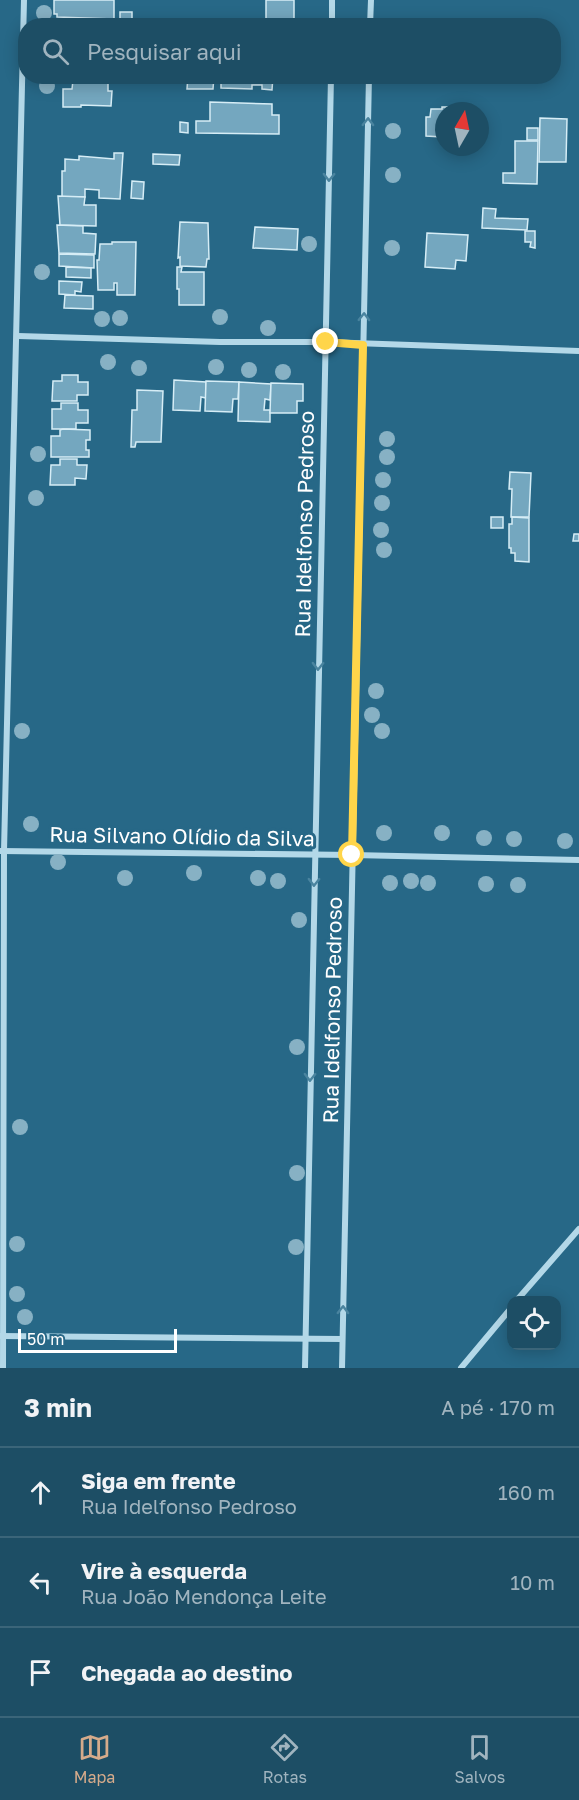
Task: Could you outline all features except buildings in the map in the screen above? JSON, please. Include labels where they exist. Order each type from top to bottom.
[{"type":"street","points":[[24,0],[24,18]]},
{"type":"street","points":[[332,0],[332,18]]},
{"type":"street","points":[[370,18],[371,0]]},
{"type":"street","points":[[3,1368],[2,851],[18,336],[22,84]]},
{"type":"street","name":"Rua Idelfonso Pedroso","points":[[305,1368],[331,84]]},
{"type":"street","name":"Rua Idelfonso Pedroso","points":[[342,1368],[369,84]]},
{"type":"street","points":[[18,336],[220,342],[326,342],[579,351]]},
{"type":"street","name":"Rua Silvano Olídio da Silva","points":[[2,851],[579,860]]},
{"type":"street","points":[[520,1296],[579,1228]]},
{"type":"street","points":[[461,1368],[507,1313]]},
{"type":"street","points":[[2,1336],[342,1339]]},
{"type":"route","points":[[326,342],[363,345],[352,855]]}]
